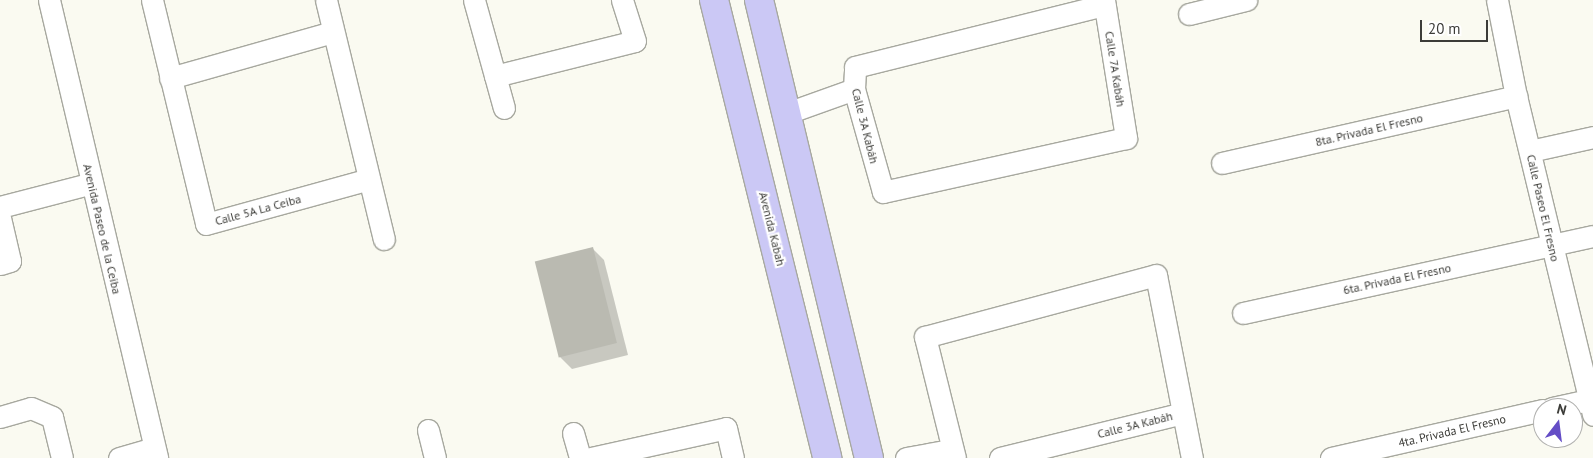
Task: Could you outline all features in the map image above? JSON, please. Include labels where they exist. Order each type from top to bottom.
[{"type":"main road","name":"Avenida Kabah","points":[[714,0],[827,458]]},
{"type":"main road","points":[[759,0],[869,458]]},
{"type":"street","name":"Avenida Paseo de la Ceiba","points":[[49,0],[156,453]]},
{"type":"street","name":"Calle 5A La Ceiba","points":[[152,0],[206,224],[369,179]]},
{"type":"street","points":[[326,0],[384,239]]},
{"type":"street","points":[[474,0],[504,108]]},
{"type":"street","points":[[495,76],[635,41],[622,0]]},
{"type":"street","points":[[1189,14],[1246,0]]},
{"type":"street","name":"Calle Paseo El Fresno","points":[[1498,0],[1516,96],[1551,246],[1592,404]]},
{"type":"street","name":"Calle 3A Kabáh","points":[[1104,2],[855,67],[854,89],[883,192],[1126,138]]},
{"type":"street","name":"Calle 7A Kabáh","points":[[1104,2],[1126,138]]},
{"type":"street","points":[[170,78],[334,32]]},
{"type":"street","points":[[787,113],[854,89]]},
{"type":"street","name":"8ta. Privada El Fresno","points":[[1222,163],[1516,96]]},
{"type":"street","points":[[1530,151],[1593,137]]},
{"type":"street","points":[[0,207],[92,183]]},
{"type":"street","points":[[0,218],[10,261],[0,264]]},
{"type":"street","name":"6ta. Privada El Fresno","points":[[1243,313],[1593,236]]},
{"type":"street","name":"Calle 3A Kabáh","points":[[906,458],[953,454],[925,337],[1156,275],[1192,458]]},
{"type":"street","points":[[0,417],[31,408],[52,417],[62,458]]},
{"type":"street","name":"4ta. Privada El Fresno","points":[[1331,458],[1533,412]]},
{"type":"street","name":"Calle 3A Kabáh","points":[[1000,458],[1183,413]]},
{"type":"street","points":[[591,458],[726,428],[733,458]]},
{"type":"street","points":[[428,430],[435,458]]},
{"type":"street","points":[[573,433],[580,458]]},
{"type":"street","points":[[119,458],[156,453]]},
{"type":"building","points":[[593,247],[617,343],[559,358],[535,262]]}]
